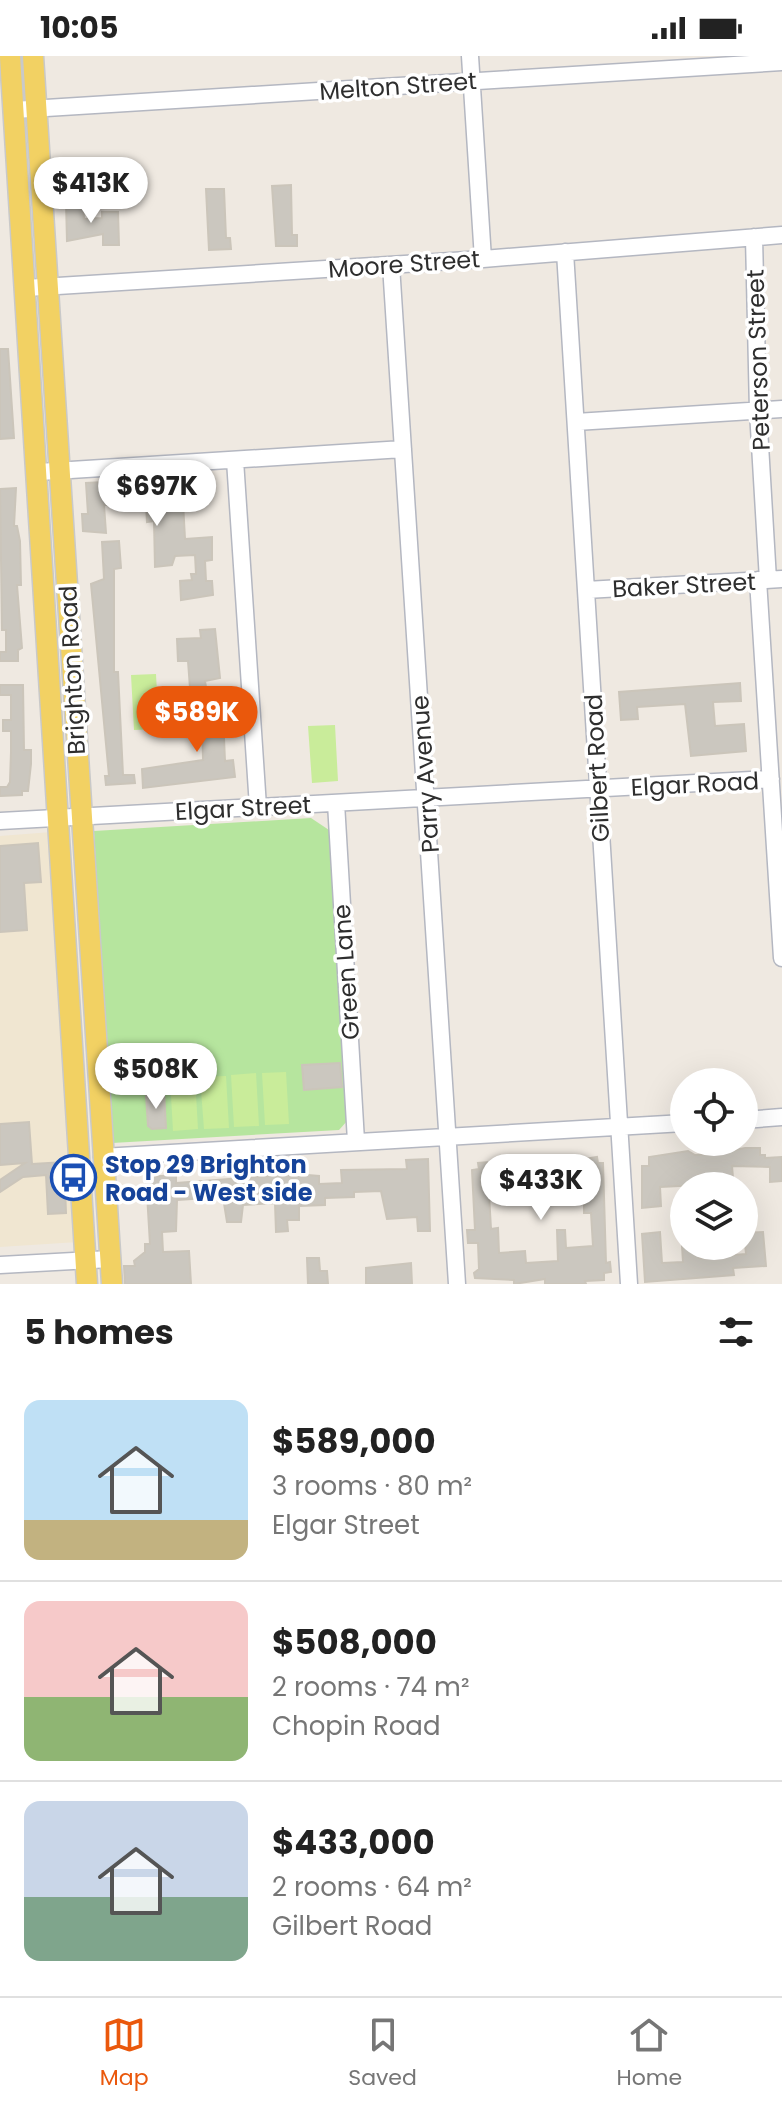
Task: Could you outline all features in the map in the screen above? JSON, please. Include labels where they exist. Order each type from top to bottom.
[{"type":"main road","name":"Brighton Road","points":[[10,56],[14,110],[8,149],[36,287],[60,471],[87,1284]]},
{"type":"main road","name":"Brighton Road","points":[[33,56],[39,472],[112,1284]]},
{"type":"street","points":[[470,56],[483,259]]},
{"type":"street","name":"Melton Street","points":[[14,110],[782,62]]},
{"type":"street","name":"Moore Street","points":[[36,287],[483,259],[782,235]]},
{"type":"street","name":"Peterson Street","points":[[754,237],[758,411],[769,580],[771,779],[782,958]]},
{"type":"street","name":"Gilbert Road","points":[[565,252],[629,1284]]},
{"type":"street","name":"Parry Avenue","points":[[391,265],[457,1284]]},
{"type":"street","points":[[576,422],[782,409]]},
{"type":"street","points":[[39,472],[403,449]]},
{"type":"street","points":[[235,460],[258,807]]},
{"type":"street","name":"Baker Street","points":[[586,590],[769,580]]},
{"type":"street","name":"Elgar Road","points":[[427,799],[771,779]]},
{"type":"street","name":"Elgar Street","points":[[0,821],[427,799]]},
{"type":"street","name":"Green Lane","points":[[336,803],[356,1141]]},
{"type":"street","points":[[758,1119],[782,1117]]},
{"type":"street","points":[[102,1157],[670,1124]]},
{"type":"street","points":[[0,1265],[110,1259]]},
{"type":"shaded area","points":[[52,832],[78,1242],[0,1247],[0,836]]},
{"type":"green space","points":[[156,674],[159,729],[134,730],[131,675]]},
{"type":"green space","points":[[335,725],[338,781],[312,783],[308,726]]},
{"type":"green space","points":[[311,818],[329,830],[348,1120],[339,1130],[112,1143],[94,831]]},
{"type":"green space","points":[[286,1072],[289,1124],[265,1125],[262,1073]]},
{"type":"green space","points":[[256,1073],[259,1126],[234,1127],[231,1075]]},
{"type":"green space","points":[[226,1076],[229,1128],[204,1129],[200,1077]]},
{"type":"green space","points":[[195,1077],[198,1129],[173,1131],[170,1078]]},
{"type":"building","points":[[291,185],[292,235],[297,235],[297,246],[276,246],[272,186]]},
{"type":"building","points":[[206,189],[224,189],[226,238],[230,238],[231,249],[209,250]]},
{"type":"building","points":[[83,201],[84,219],[102,218],[102,212],[118,212],[119,245],[103,245],[103,234],[67,241],[66,202]]},
{"type":"building","points":[[0,349],[8,349],[14,438],[0,439]]},
{"type":"building","points":[[103,482],[103,489],[182,484],[185,539],[212,537],[212,560],[205,561],[206,581],[212,581],[213,595],[181,600],[180,581],[192,580],[191,574],[196,574],[195,555],[175,556],[172,565],[155,567],[154,521],[147,522],[146,504],[104,505],[106,533],[83,531],[82,514],[88,514],[86,483]]},
{"type":"building","points":[[16,488],[14,526],[17,526],[20,541],[21,585],[17,585],[22,648],[18,650],[18,661],[0,661],[0,652],[6,652],[6,630],[2,630],[0,489]]},
{"type":"building","points":[[119,541],[121,568],[114,569],[114,672],[118,672],[123,775],[134,775],[135,783],[106,785],[105,776],[109,776],[91,584],[104,579],[102,542]]},
{"type":"building","points":[[215,629],[220,678],[205,681],[206,687],[190,688],[188,661],[178,661],[177,639],[201,638],[200,630]]},
{"type":"building","points":[[740,683],[741,701],[713,702],[715,726],[744,724],[746,751],[691,756],[685,704],[637,707],[638,719],[621,720],[619,692]]},
{"type":"building","points":[[0,685],[23,685],[24,750],[31,750],[31,764],[28,791],[22,791],[22,795],[0,796],[0,787],[7,787],[10,782],[11,731],[3,731],[3,720],[11,720],[11,695],[0,695]]},
{"type":"building","points":[[197,696],[207,709],[223,712],[221,738],[224,738],[225,761],[233,760],[235,777],[143,788],[142,769],[203,760],[202,721],[186,716],[187,704]]},
{"type":"building","points":[[38,843],[41,882],[24,883],[27,930],[0,932],[0,846]]},
{"type":"building","points":[[340,1063],[342,1087],[304,1090],[302,1065]]},
{"type":"building","points":[[164,1091],[166,1128],[152,1129],[148,1126],[146,1095]]},
{"type":"building","points":[[29,1122],[32,1164],[64,1162],[66,1213],[48,1214],[46,1175],[23,1177],[0,1192],[0,1180],[25,1163],[0,1165],[0,1124]]},
{"type":"building","points":[[760,1148],[760,1155],[765,1155],[765,1158],[782,1157],[782,1181],[770,1182],[770,1167],[732,1166],[732,1172],[670,1172],[670,1186],[660,1187],[661,1206],[642,1208],[642,1166],[649,1166],[649,1157],[670,1154],[758,1156]]},
{"type":"building","points":[[536,1157],[537,1167],[597,1157],[598,1163],[603,1163],[606,1263],[610,1262],[611,1272],[604,1273],[604,1280],[585,1281],[586,1284],[545,1284],[545,1279],[514,1284],[514,1280],[475,1278],[474,1273],[479,1269],[478,1243],[468,1243],[467,1230],[475,1230],[472,1170],[479,1169],[478,1163],[489,1162],[490,1168],[526,1165],[526,1158]],"holes":[[[588,1176],[589,1198],[584,1198],[584,1213],[591,1213],[593,1246],[566,1248],[565,1230],[557,1230],[558,1261],[526,1263],[525,1251],[499,1253],[498,1228],[491,1229],[489,1194],[538,1189],[538,1182]]]},
{"type":"building","points":[[428,1159],[430,1231],[418,1231],[417,1217],[387,1219],[381,1191],[354,1192],[354,1197],[325,1198],[325,1205],[299,1206],[299,1220],[287,1220],[288,1231],[276,1232],[275,1203],[243,1205],[241,1222],[227,1222],[223,1197],[177,1200],[176,1231],[162,1232],[163,1252],[189,1251],[191,1284],[125,1284],[124,1266],[135,1266],[134,1261],[145,1252],[145,1244],[150,1244],[146,1177],[176,1175],[176,1183],[295,1174],[319,1176],[319,1184],[342,1183],[341,1170],[407,1169],[406,1160]]},
{"type":"building","points":[[660,1232],[662,1263],[758,1260],[758,1232],[763,1232],[766,1266],[733,1268],[734,1275],[645,1282],[642,1234]]},
{"type":"building","points":[[307,1258],[319,1258],[320,1271],[327,1271],[328,1284],[308,1284]]},
{"type":"building","points":[[411,1263],[412,1284],[366,1284],[366,1268]]},
{"type":"place","name":"Stop 29 Brighton Road - West side","points":[[74,1178]]}]
